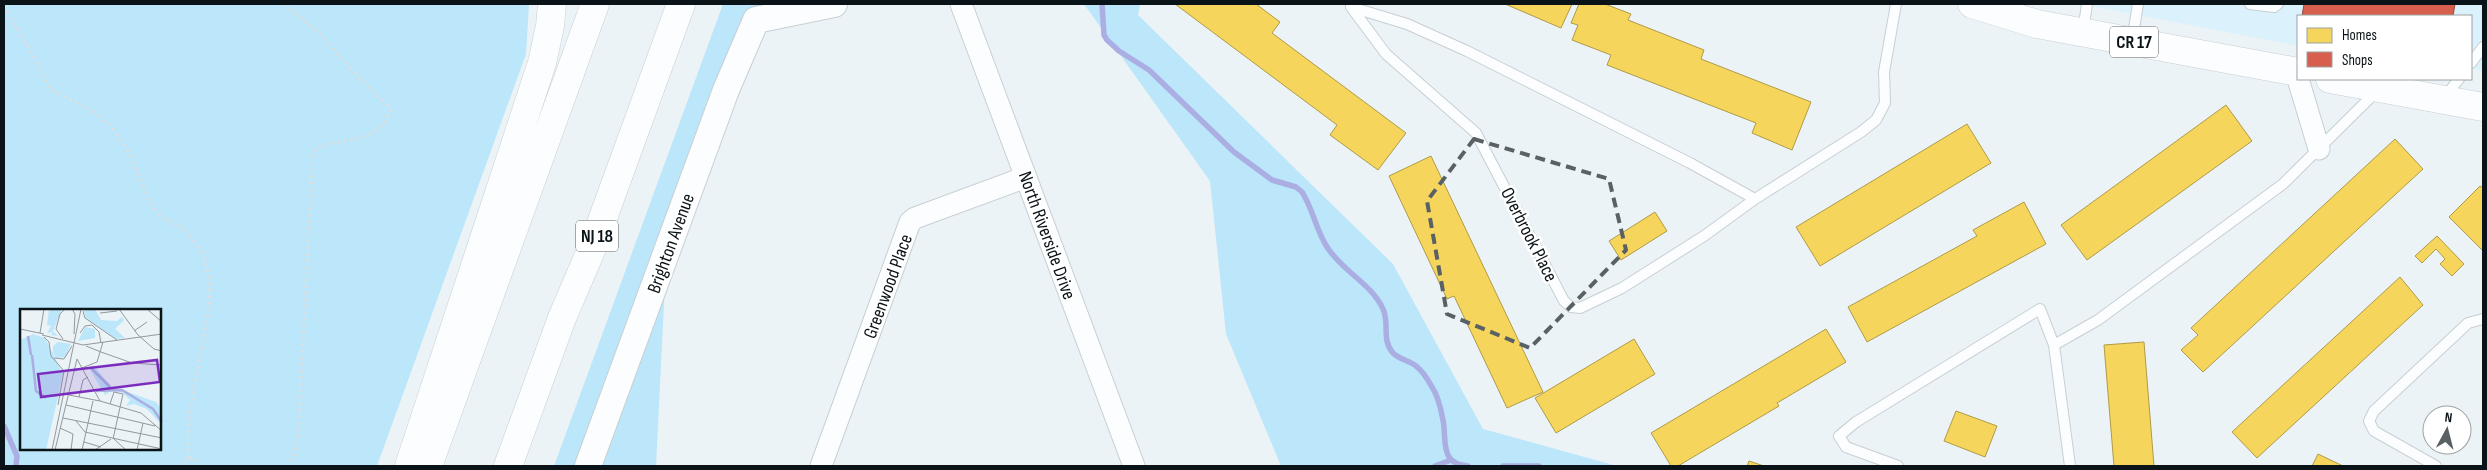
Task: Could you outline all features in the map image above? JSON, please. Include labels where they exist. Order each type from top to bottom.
[{"type":"main road","points":[[409,466],[542,63],[550,26],[552,4]]},
{"type":"main road","points":[[428,466],[595,4]]},
{"type":"main road","name":"NJ 18","points":[[508,466],[562,318],[592,248],[681,4]]},
{"type":"main road","name":"CR 17","points":[[1978,5],[2037,24],[2297,75]]},
{"type":"main road","points":[[2335,80],[2483,107]]},
{"type":"street","name":"Brighton Avenue","points":[[588,466],[726,90],[758,12],[834,4]]},
{"type":"street","name":"North Riverside Drive","points":[[961,4],[1134,466]]},
{"type":"street","points":[[2299,80],[2319,149]]},
{"type":"street","name":"Greenwood Place","points":[[821,466],[910,222],[915,218],[1026,177]]},
{"type":"lane","points":[[1348,5],[1408,24],[1467,51],[1690,163],[1755,199],[1861,132],[1876,120],[1885,103],[1884,72],[1896,4]]},
{"type":"lane","points":[[2082,33],[2087,4]]},
{"type":"lane","points":[[2132,42],[2138,4]]},
{"type":"lane","points":[[2250,4],[2274,7],[2278,4]]},
{"type":"lane","name":"Overbrook Place","points":[[1348,5],[1386,54],[1476,133],[1564,301],[1571,307],[1580,308],[1622,288],[1704,236],[1755,199]]},
{"type":"lane","points":[[2472,62],[2483,46]]},
{"type":"lane","points":[[2443,100],[2458,80]]},
{"type":"lane","points":[[2054,345],[2098,320],[2283,184],[2380,89]]},
{"type":"lane","points":[[1898,466],[1846,447],[1839,436],[1856,422],[2040,309],[2054,345],[2070,466]]},
{"type":"lane","points":[[2436,466],[2374,431],[2369,421],[2374,411],[2468,323],[2483,319]]},
{"type":"path","points":[[285,4],[321,35],[365,84],[391,108],[386,120],[375,133],[363,138],[321,146],[316,149],[313,155],[298,434],[294,452],[288,466]]},
{"type":"path","points":[[4,6],[32,52],[50,90],[94,112],[114,130],[129,153],[156,212],[183,228],[199,246],[204,256],[210,282],[209,314],[189,416],[188,458],[179,466]]},
{"type":"path","points":[[188,458],[195,459],[200,466]]},
{"type":"highlighted area","points":[[1474,139],[1609,179],[1626,250],[1530,348],[1447,314],[1427,201]]},
{"type":"shaded area","points":[[4,4],[529,4],[526,54],[377,466],[4,466]]},
{"type":"shaded area","points":[[723,4],[764,4],[666,263],[656,466],[554,466]]},
{"type":"shaded area","points":[[1084,4],[1140,4],[1138,15],[1393,264],[1483,429],[1617,466],[1281,466],[1226,334],[1210,181]]},
{"type":"shaded area","points":[[2081,4],[2483,4],[2483,71],[2472,68],[2472,15],[2297,15],[2297,46]]},
{"type":"building: Homes","points":[[1175,4],[1256,4],[1280,22],[1272,33],[1406,133],[1378,170],[1330,135],[1337,125]]},
{"type":"building: Homes","points":[[1505,4],[1572,4],[1561,28]]},
{"type":"building: Homes","points":[[1579,4],[1605,4],[1631,14],[1628,20],[1704,50],[1701,59],[1811,102],[1792,150],[1752,133],[1756,123],[1607,65],[1611,55],[1572,40],[1578,25],[1571,23]]},
{"type":"building: Homes","points":[[2226,105],[2252,141],[2087,260],[2061,225]]},
{"type":"building: Homes","points":[[1967,124],[1991,163],[1820,266],[1796,227]]},
{"type":"building: Homes","points":[[2395,139],[2423,169],[2203,372],[2181,350],[2198,335],[2191,328]]},
{"type":"building: Homes","points":[[1431,156],[1543,392],[1507,408],[1454,296],[1447,299],[1389,176]]},
{"type":"building: Homes","points":[[2480,186],[2483,188],[2483,251],[2449,217]]},
{"type":"building: Homes","points":[[2024,202],[2046,244],[1867,342],[1848,307],[1977,236],[1973,230]]},
{"type":"building: Homes","points":[[1655,212],[1667,231],[1621,260],[1609,241]]},
{"type":"building: Homes","points":[[2437,236],[2464,264],[2452,276],[2440,264],[2445,259],[2436,249],[2422,263],[2415,256]]},
{"type":"building: Homes","points":[[2400,277],[2423,305],[2257,458],[2232,432]]},
{"type":"building: Homes","points":[[1826,329],[1846,362],[1777,403],[1779,406],[1678,466],[1671,466],[1651,433]]},
{"type":"building: Homes","points":[[1634,339],[1655,374],[1556,433],[1535,398]]},
{"type":"building: Homes","points":[[2144,342],[2154,466],[2114,466],[2104,345]]},
{"type":"building: Homes","points":[[1956,411],[1997,426],[1985,457],[1944,441]]},
{"type":"building: Homes","points":[[2318,454],[2343,466],[2312,466]]},
{"type":"building: Homes","points":[[1749,461],[1764,466],[1747,466]]},
{"type":"building: Shops","points":[[2304,4],[2455,4],[2453,15],[2302,15]]},
{"type":"waterway","points":[[1102,4],[1104,35],[1107,40],[1119,51],[1149,70],[1234,152],[1272,180],[1296,187],[1302,192],[1320,234],[1333,256],[1372,292],[1378,300],[1385,315],[1386,337],[1389,348],[1393,353],[1419,368],[1438,398],[1448,456],[1452,461],[1468,466]]},
{"type":"waterway","points":[[4,426],[17,456],[16,466]]},
{"type":"waterway","points":[[1435,466],[1451,460]]},
{"type":"waterway","points":[[1503,466],[1539,466]]}]
